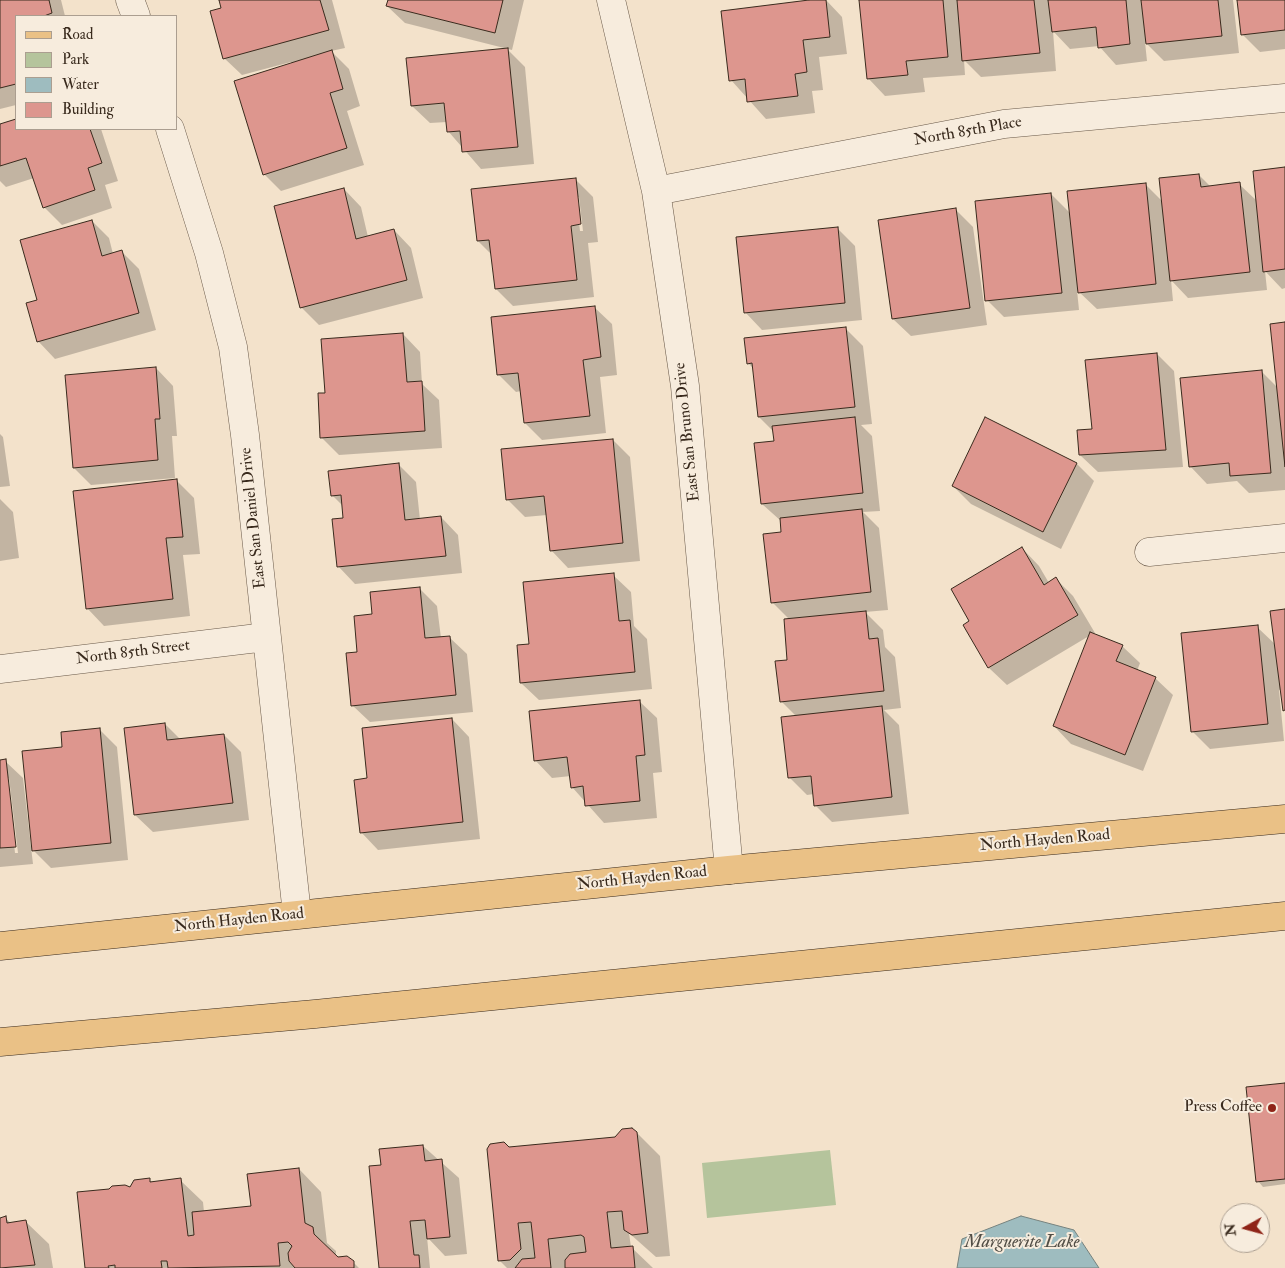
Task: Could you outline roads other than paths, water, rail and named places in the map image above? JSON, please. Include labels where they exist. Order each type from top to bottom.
[{"type":"main road","name":"North Hayden Road","points":[[0,946],[729,870],[1285,819]]},
{"type":"main road","points":[[0,1042],[314,1014],[1285,916]]},
{"type":"street","points":[[130,0],[136,15]]},
{"type":"street","name":"East San Bruno Drive","points":[[611,0],[656,191],[685,386],[729,870]]},
{"type":"street","name":"North 85th Place","points":[[656,191],[1004,124],[1285,98]]},
{"type":"street","name":"East San Daniel Drive","points":[[170,130],[209,253],[233,347],[245,435],[297,914]]},
{"type":"street","points":[[1149,552],[1285,538]]},
{"type":"street","name":"North 85th Street","points":[[0,669],[266,637]]},
{"type":"water","name":"Marguerite Lake","points":[[1021,1216],[1074,1230],[1099,1268],[957,1268],[962,1239]]},
{"type":"place","name":"Press Coffee","points":[[1272,1108]]}]
